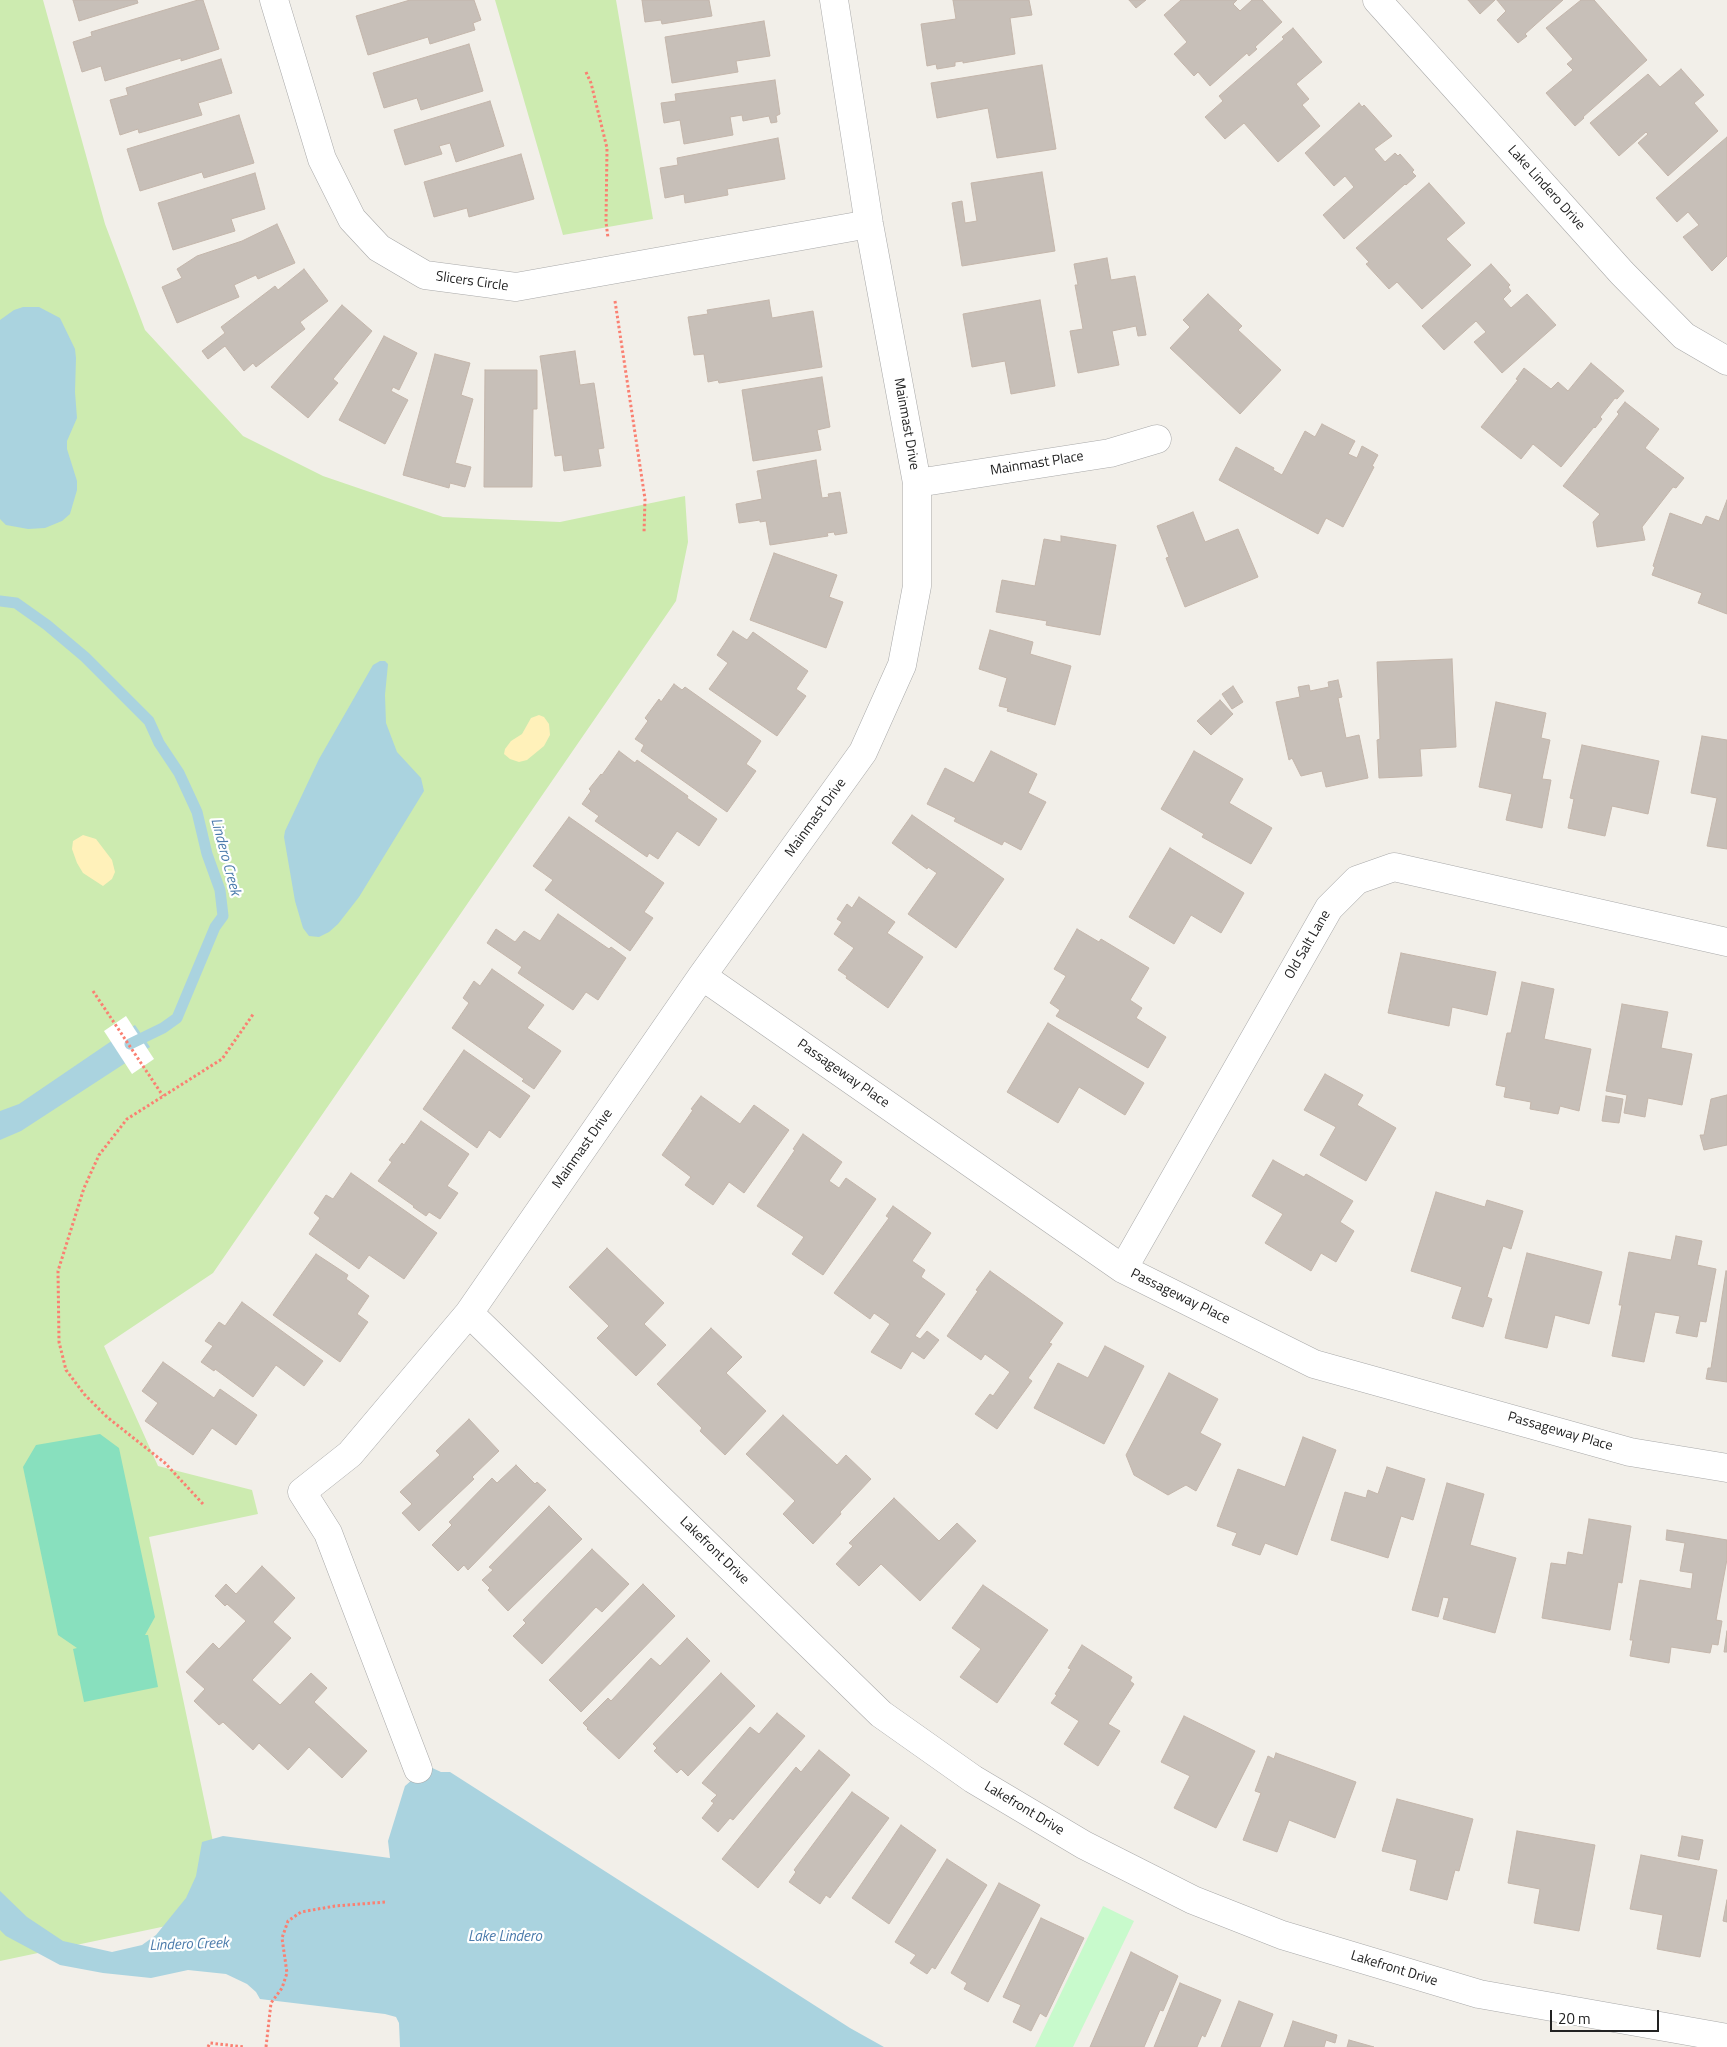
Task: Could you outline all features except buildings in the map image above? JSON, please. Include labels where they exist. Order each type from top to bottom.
[{"type":"street","name":"Slicers Circle","points":[[274,0],[322,159],[352,219],[379,248],[425,275],[516,288],[869,224]]},
{"type":"street","name":"Mainmast Drive","points":[[418,1769],[328,1533],[302,1492],[350,1454],[469,1313],[702,976],[863,752],[902,665],[917,586],[916,483],[869,224],[834,0]]},
{"type":"street","name":"Lake Lindero Drive","points":[[1377,0],[1622,273],[1684,336],[1727,361]]},
{"type":"street","name":"Mainmast Place","points":[[916,483],[1110,453],[1157,439]]},
{"type":"street","name":"Old Salt Lane","points":[[1123,1269],[1328,908],[1357,880],[1394,867],[1727,942]]},
{"type":"street","name":"Passageway Place","points":[[702,976],[1123,1269],[1314,1364],[1630,1452],[1727,1468]]},
{"type":"street","name":"Lakefront Drive","points":[[469,1313],[881,1714],[973,1779],[1084,1845],[1193,1900],[1282,1935],[1479,1994],[1727,2038]]},
{"type":"path","points":[[93,991],[163,1096]]},
{"type":"path","points":[[203,1504],[165,1463],[107,1416],[84,1394],[66,1370],[58,1342],[58,1271],[84,1188],[99,1154],[127,1119],[222,1059],[254,1013]]},
{"type":"path","points":[[266,2047],[271,2003],[282,1988],[287,1973],[282,1938],[288,1921],[301,1912],[335,1906],[386,1902]]},
{"type":"path","points":[[208,2047],[210,2043],[244,2047]]},
{"type":"green space","points":[[0,0],[43,0],[105,224],[145,330],[243,436],[323,476],[443,517],[560,522],[685,496],[688,542],[676,601],[213,1273],[104,1346],[158,1466],[252,1490],[258,1514],[149,1537],[228,1913],[0,1961]]},
{"type":"green space","points":[[495,0],[616,0],[653,219],[563,235]]},
{"type":"green space","points":[[100,1434],[119,1448],[155,1617],[145,1635],[148,1635],[158,1687],[84,1702],[73,1649],[77,1648],[58,1635],[23,1467],[36,1445]]},
{"type":"green space","points":[[1103,1906],[1134,1921],[1073,2047],[1035,2047]]},
{"type":"sand","points":[[539,715],[544,717],[549,724],[550,735],[544,746],[527,760],[519,762],[510,759],[504,754],[505,749],[511,741],[522,734],[531,718]]},
{"type":"sand","points":[[83,835],[96,839],[112,860],[115,872],[112,879],[103,886],[83,873],[77,863],[72,849],[73,841]]},
{"type":"water","points":[[23,307],[39,307],[60,318],[75,349],[76,358],[75,392],[77,418],[67,441],[67,449],[77,481],[77,490],[70,514],[62,521],[45,528],[28,529],[6,525],[0,519],[0,320],[14,310]]},
{"type":"water","points":[[380,661],[385,661],[388,664],[385,695],[386,723],[397,752],[421,778],[424,791],[359,897],[338,924],[329,932],[319,937],[309,936],[303,928],[295,901],[284,837],[285,831],[319,759],[373,665]]},
{"type":"water","points":[[135,1025],[150,1047],[21,1131],[0,1140],[0,1111],[19,1104]]},
{"type":"water","name":"Lake Lindero","points":[[428,1766],[441,1772],[450,1772],[850,2028],[884,2047],[400,2047],[399,2023],[396,2017],[385,2014],[260,1999],[256,1992],[247,1984],[226,1974],[188,1970],[151,1978],[103,1973],[60,1965],[6,1936],[0,1930],[0,1891],[27,1917],[63,1941],[112,1952],[142,1945],[156,1935],[186,1898],[196,1876],[202,1842],[223,1836],[390,1858],[388,1841],[405,1786]]},
{"type":"pier","points":[[126,1016],[154,1059],[132,1074],[104,1031]]},
{"type":"waterway","name":"Lindero Creek","points":[[0,601],[16,603],[47,625],[85,657],[149,721],[159,743],[179,773],[197,812],[207,854],[220,890],[223,916],[215,927],[177,1018],[163,1028],[130,1044]]}]
